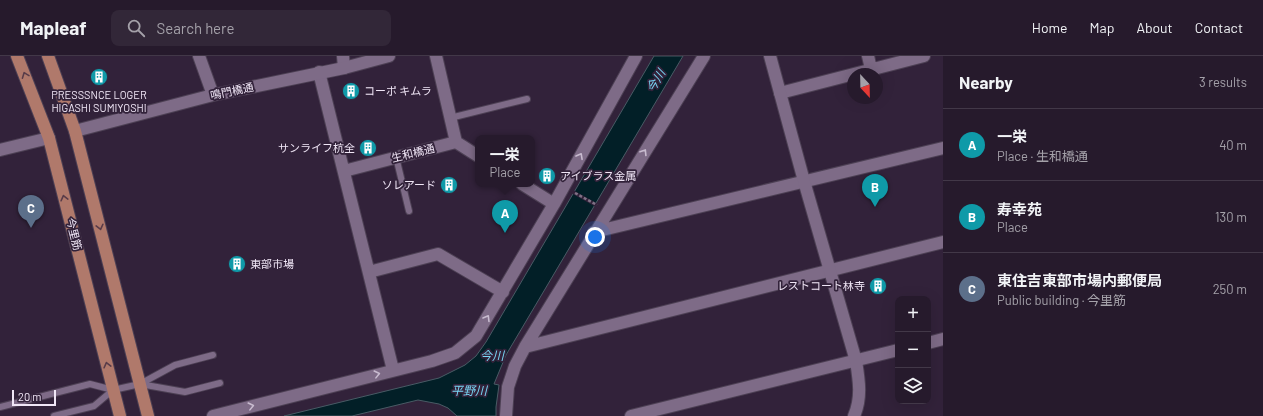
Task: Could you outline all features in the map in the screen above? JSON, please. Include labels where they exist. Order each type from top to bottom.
[{"type":"main road","name":"今里筋","points":[[17,56],[49,138],[120,416]]},
{"type":"main road","points":[[48,56],[75,131],[148,416]]},
{"type":"street","points":[[199,56],[213,95]]},
{"type":"street","name":"鳴門橋通","points":[[75,131],[213,95],[319,72],[344,62],[389,56]]},
{"type":"street","points":[[436,56],[456,142],[475,154]]},
{"type":"street","points":[[213,416],[432,361],[455,353],[476,336],[554,204],[636,56]]},
{"type":"street","points":[[506,416],[508,387],[525,346],[594,232],[602,215],[704,56]]},
{"type":"street","points":[[770,56],[804,182],[856,361],[859,378],[859,400],[854,416]]},
{"type":"street","points":[[868,56],[871,68]]},
{"type":"street","points":[[875,68],[924,56]]},
{"type":"street","points":[[319,72],[393,370]]},
{"type":"street","points":[[780,92],[847,75]]},
{"type":"street","points":[[0,150],[49,138]]},
{"type":"street","name":"生和橋通","points":[[344,171],[456,142]]},
{"type":"street","points":[[594,232],[943,148]]},
{"type":"street","points":[[527,187],[554,204]]},
{"type":"street","points":[[525,346],[943,242]]},
{"type":"street","points":[[369,272],[438,254],[503,292]]},
{"type":"street","points":[[931,342],[943,339]]},
{"type":"street","points":[[631,416],[895,351]]},
{"type":"lane","points":[[450,118],[527,100]]},
{"type":"lane","points":[[396,157],[409,211]]},
{"type":"lane","points":[[0,407],[90,384],[113,390],[140,384],[175,365],[213,355]]},
{"type":"lane","points":[[140,384],[185,392],[220,383]]},
{"type":"lane","points":[[54,416],[94,406],[113,390]]},
{"type":"path","points":[[573,192],[602,215]]},
{"type":"water","name":"今川","points":[[654,56],[683,56],[506,355],[494,384],[499,385],[496,416],[457,416],[448,408],[439,404],[418,400],[352,416],[284,416],[439,378],[465,365],[476,356],[486,342]]},
{"type":"pier","points":[[573,190],[598,204],[596,207],[571,193]]},
{"type":"place","name":"PRESSSNCE LOGER HIGASHI SUMIYOSHI","points":[[99,77]]},
{"type":"place","name":"コーポ キムラ","points":[[351,91]]},
{"type":"place","name":"サンライフ杭全","points":[[368,148]]},
{"type":"place","name":"アイブラス金属","points":[[547,176]]},
{"type":"place","name":"ソレアード","points":[[449,185]]},
{"type":"place","name":"寿幸苑","points":[[875,207]]},
{"type":"place","name":"東住吉東部市場内郵便局","points":[[31,228]]},
{"type":"place","name":"一栄","points":[[505,233]]},
{"type":"place","name":"東部市場","points":[[237,264]]},
{"type":"place","name":"レストコート林寺","points":[[878,286]]},
{"type":"water label","name":"平野川","points":[[469,391]]}]
